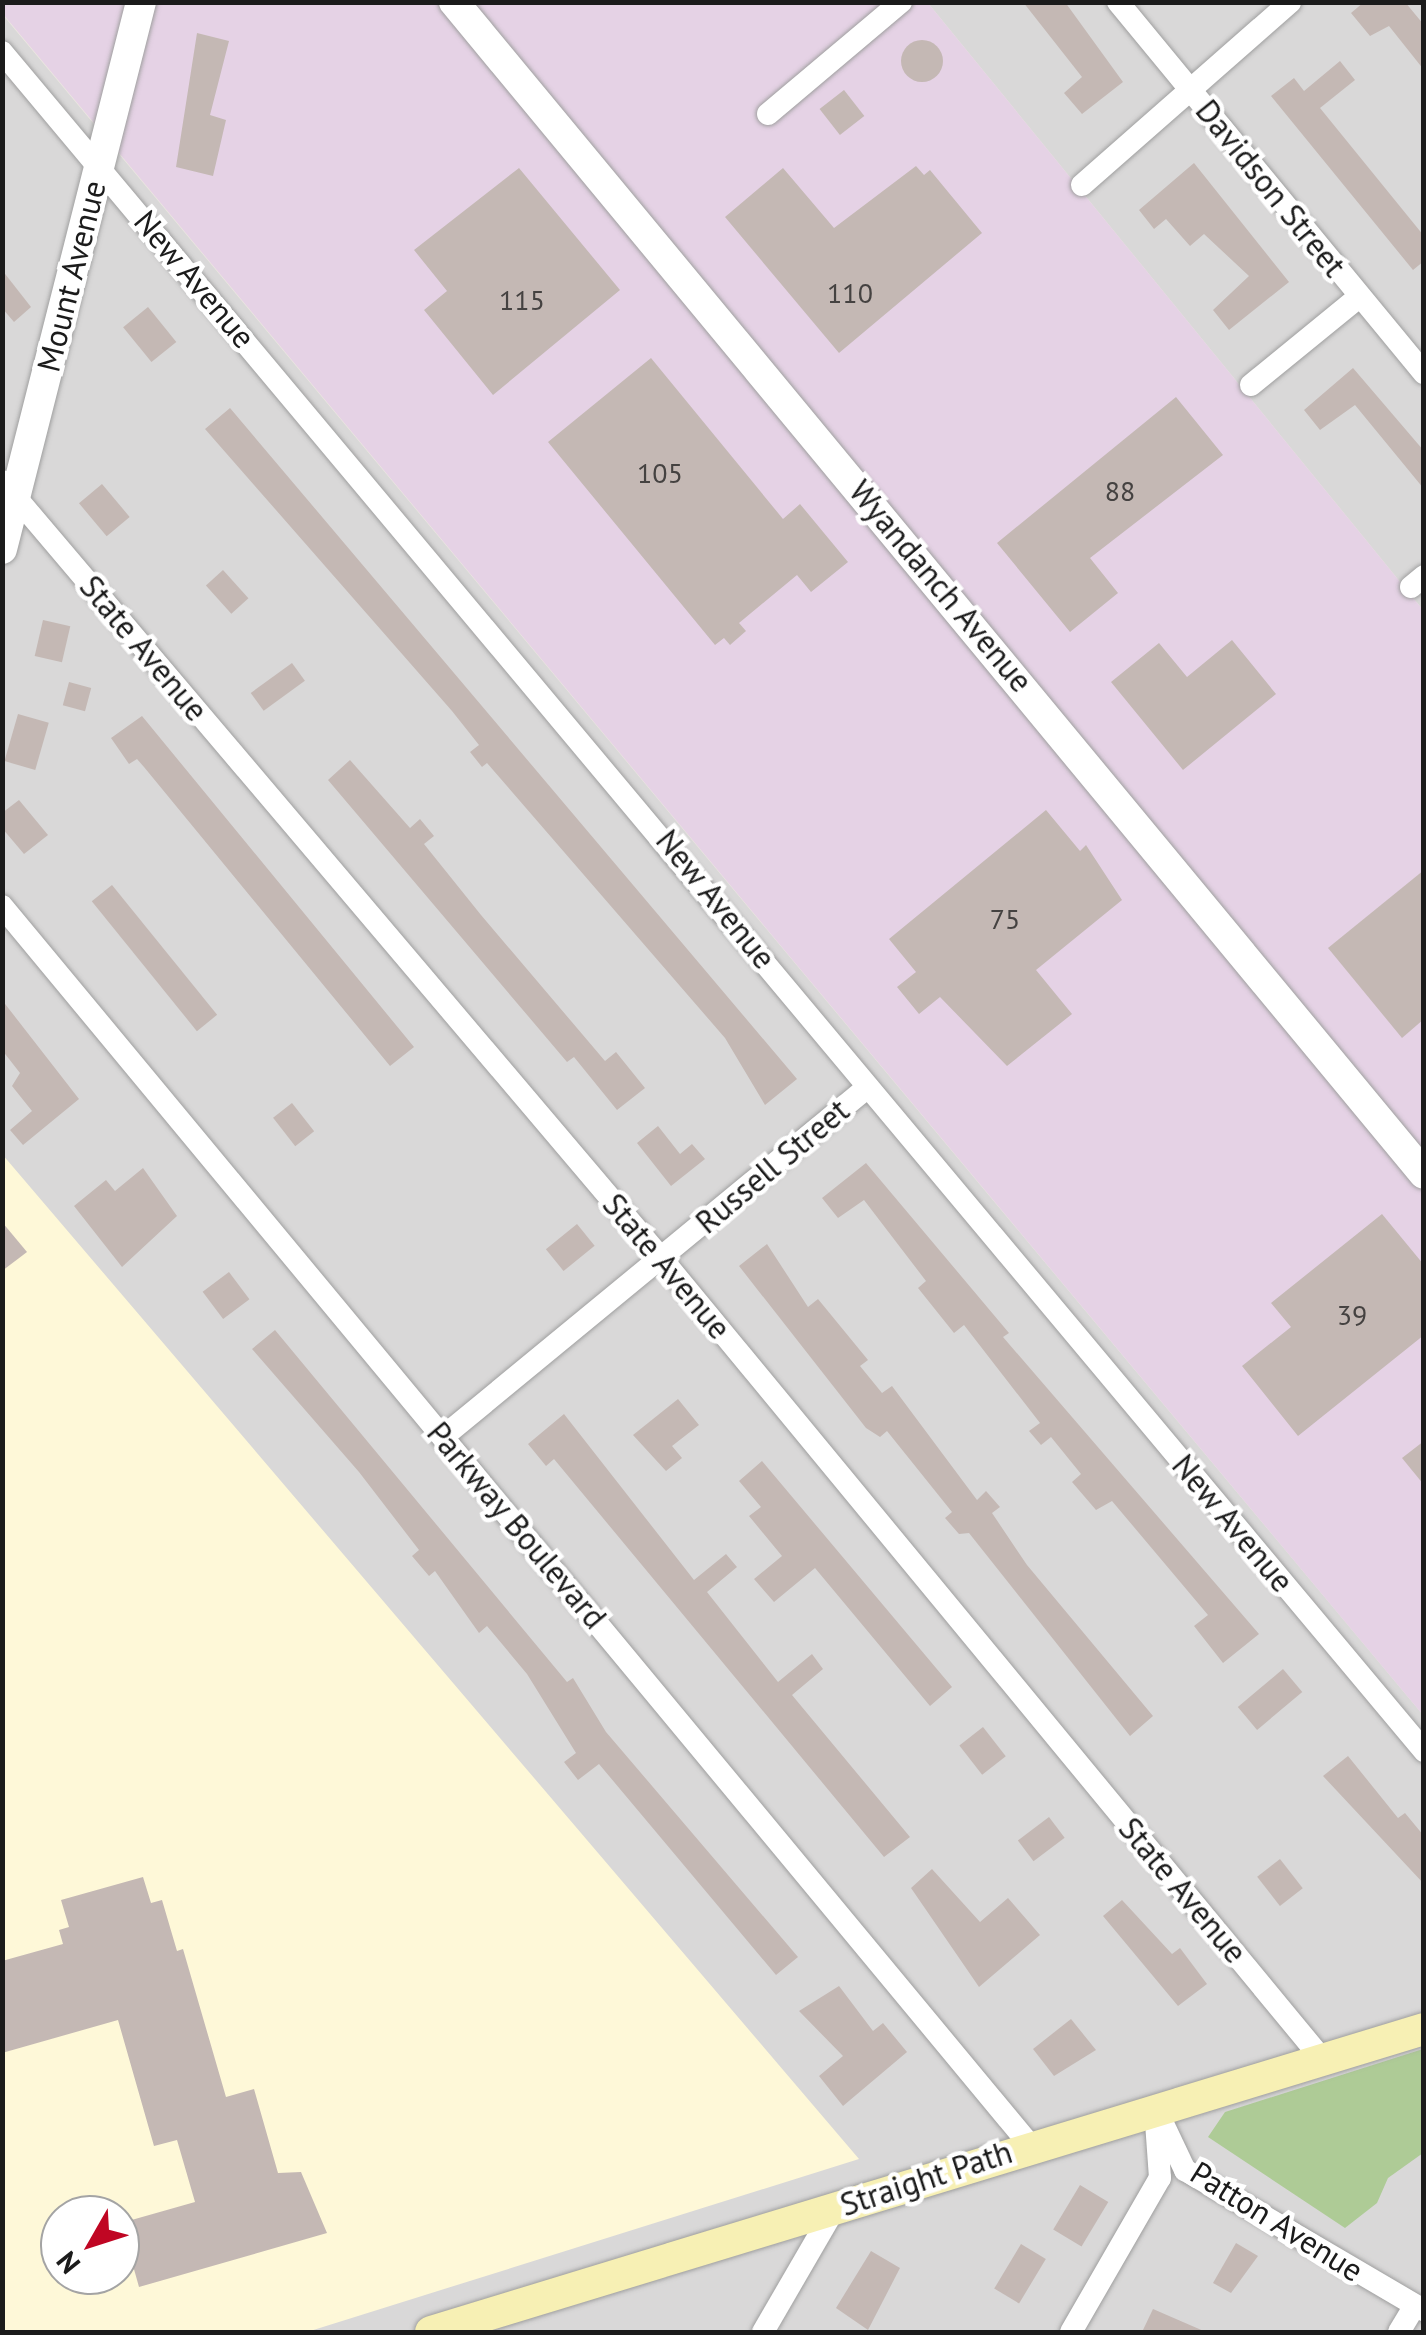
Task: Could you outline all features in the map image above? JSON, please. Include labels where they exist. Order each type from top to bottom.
[{"type":"main road","name":"Straight Path","points":[[431,2332],[1030,2145],[1424,2029]]},
{"type":"street","name":"Mount Avenue","points":[[2,549],[9,488],[141,2]]},
{"type":"street","name":"Wyandanch Avenue","points":[[454,2],[1424,1174]]},
{"type":"street","points":[[768,114],[901,2]]},
{"type":"street","name":"Davidson Street","points":[[1118,2],[1424,374]]},
{"type":"street","points":[[1082,185],[1194,94],[1290,2]]},
{"type":"street","name":"New Avenue","points":[[2,52],[1424,1752]]},
{"type":"street","points":[[1250,385],[1359,297]]},
{"type":"street","name":"State Avenue","points":[[9,488],[661,1258],[1322,2059]]},
{"type":"street","name":"Parkway Boulevard","points":[[2,906],[1030,2145]]},
{"type":"street","name":"Russell Street","points":[[444,1436],[868,1088]]},
{"type":"street","points":[[1072,2332],[1160,2178],[1156,2109]]},
{"type":"street","name":"Patton Avenue","points":[[1156,2109],[1184,2170],[1419,2308]]},
{"type":"street","points":[[763,2332],[836,2206]]},
{"type":"street","points":[[1399,2332],[1419,2308]]},
{"type":"shaded area","points":[[2,3],[928,3],[1423,610],[1423,1715],[3,14]]},
{"type":"shaded area","points":[[928,3],[1423,3],[1423,610]]},
{"type":"shaded area","points":[[2,14],[1423,1715],[1423,2332],[3,2332]]},
{"type":"shaded area","points":[[2,1154],[859,2159],[307,2332],[3,2332]]},
{"type":"green space","points":[[1423,2049],[1423,2153],[1388,2178],[1377,2203],[1345,2228],[1208,2137],[1225,2112]]},
{"type":"building","points":[[1023,2],[1065,2],[1123,82],[1082,114],[1064,93],[1082,77]]},
{"type":"building","points":[[1364,2],[1405,2],[1424,25],[1424,70],[1389,26],[1370,36],[1351,13]]},
{"type":"building","points":[[197,33],[229,41],[210,115],[226,120],[213,176],[176,167]]},
{"type":"building","points":[[922,40],[937,46],[943,61],[937,76],[922,82],[907,76],[901,61],[907,46]]},
{"type":"building","points":[[1340,61],[1355,80],[1320,108],[1424,236],[1424,261],[1413,270],[1271,96],[1294,78],[1304,91]]},
{"type":"building","points":[[844,90],[864,116],[840,135],[820,109]]},
{"type":"building","points":[[1194,163],[1289,282],[1229,330],[1213,310],[1249,276],[1204,234],[1190,246],[1166,219],[1154,229],[1139,210]]},
{"type":"building","points":[[916,166],[924,175],[930,170],[982,233],[839,353],[725,217],[783,168],[834,228]]},
{"type":"building","points":[[519,168],[620,290],[493,395],[424,310],[447,291],[414,250]]},
{"type":"building","points":[[2,270],[31,307],[14,322],[2,308]]},
{"type":"building","points":[[148,307],[176,342],[151,362],[123,327]]},
{"type":"building","points":[[651,358],[783,519],[800,504],[848,562],[811,592],[797,575],[739,623],[746,631],[730,645],[724,638],[715,645],[548,442]]},
{"type":"building","points":[[1353,368],[1424,451],[1424,489],[1355,405],[1320,430],[1304,410]]},
{"type":"building","points":[[1176,397],[1223,455],[1090,558],[1118,593],[1070,632],[997,543]]},
{"type":"building","points":[[230,408],[797,1079],[765,1105],[725,1038],[487,763],[482,767],[470,752],[479,745],[452,711],[205,429]]},
{"type":"building","points":[[102,484],[130,517],[107,536],[79,503]]},
{"type":"building","points":[[223,570],[248,598],[231,614],[206,585]]},
{"type":"building","points":[[43,620],[70,626],[62,662],[35,656]]},
{"type":"building","points":[[1232,640],[1276,694],[1183,770],[1111,682],[1159,643],[1187,677]]},
{"type":"building","points":[[292,663],[305,681],[264,711],[251,693]]},
{"type":"building","points":[[69,682],[91,688],[85,711],[63,705]]},
{"type":"building","points":[[18,714],[49,723],[35,770],[4,761]]},
{"type":"building","points":[[142,716],[414,1047],[390,1066],[144,767],[137,759],[129,764],[111,738]]},
{"type":"building","points":[[350,760],[410,828],[420,819],[434,836],[424,844],[481,915],[605,1061],[616,1052],[645,1088],[617,1110],[574,1057],[567,1062],[328,780]]},
{"type":"building","points":[[19,800],[48,835],[24,854],[2,828],[2,813]]},
{"type":"building","points":[[1046,810],[1080,851],[1086,845],[1122,900],[1036,970],[1072,1014],[1007,1066],[940,997],[919,1014],[897,987],[916,972],[889,939]]},
{"type":"building","points":[[1424,870],[1424,1019],[1402,1038],[1328,948]]},
{"type":"building","points":[[112,885],[217,1015],[197,1031],[92,901]]},
{"type":"building","points":[[2,1000],[79,1099],[23,1145],[10,1130],[32,1111],[12,1086],[20,1073],[2,1050]]},
{"type":"building","points":[[292,1103],[314,1131],[295,1146],[273,1118]]},
{"type":"building","points":[[658,1126],[680,1154],[692,1144],[705,1159],[671,1186],[637,1143]]},
{"type":"building","points":[[866,1163],[1009,1333],[1003,1337],[1259,1634],[1223,1663],[1194,1626],[1208,1615],[1112,1501],[1096,1510],[1072,1482],[1081,1474],[1051,1437],[1041,1445],[1029,1431],[1040,1423],[964,1325],[954,1333],[918,1288],[926,1281],[864,1200],[838,1218],[822,1198]]},
{"type":"building","points":[[143,1168],[177,1216],[122,1267],[74,1206],[106,1180],[115,1191]]},
{"type":"building","points":[[1382,1214],[1424,1265],[1424,1335],[1298,1436],[1242,1366],[1291,1327],[1271,1303]]},
{"type":"building","points":[[2,1222],[27,1252],[2,1271]]},
{"type":"building","points":[[577,1224],[595,1246],[564,1271],[546,1249]]},
{"type":"building","points":[[767,1244],[808,1307],[818,1299],[868,1360],[860,1366],[882,1393],[892,1386],[977,1500],[986,1491],[1000,1507],[992,1513],[1027,1565],[1153,1716],[1130,1736],[969,1533],[959,1534],[945,1518],[952,1512],[887,1431],[880,1437],[866,1428],[739,1266]]},
{"type":"building","points":[[229,1272],[249,1299],[223,1319],[203,1292]]},
{"type":"building","points":[[275,1330],[567,1682],[573,1678],[606,1732],[798,1957],[776,1975],[599,1764],[578,1780],[564,1762],[576,1753],[527,1674],[487,1626],[479,1633],[435,1571],[429,1576],[412,1556],[419,1550],[359,1472],[252,1349]]},
{"type":"building","points":[[678,1399],[699,1425],[672,1446],[682,1458],[666,1471],[633,1435]]},
{"type":"building","points":[[564,1414],[694,1580],[726,1554],[737,1567],[707,1592],[778,1682],[812,1654],[823,1669],[792,1695],[910,1837],[884,1857],[554,1459],[546,1466],[528,1444]]},
{"type":"building","points":[[1424,1441],[1424,1485],[1402,1458]]},
{"type":"building","points":[[762,1461],[952,1687],[930,1706],[815,1568],[774,1602],[754,1579],[782,1556],[749,1516],[761,1507],[739,1481]]},
{"type":"building","points":[[1283,1669],[1302,1692],[1257,1730],[1238,1707]]},
{"type":"building","points":[[983,1727],[1006,1756],[982,1775],[959,1745]]},
{"type":"building","points":[[1348,1756],[1398,1818],[1405,1813],[1424,1836],[1424,1884],[1323,1776]]},
{"type":"building","points":[[1049,1817],[1065,1838],[1034,1861],[1018,1840]]},
{"type":"building","points":[[1280,1859],[1303,1888],[1280,1906],[1257,1877]]},
{"type":"building","points":[[932,1869],[980,1922],[1008,1898],[1040,1935],[979,1987],[911,1888]]},
{"type":"building","points":[[143,1877],[151,1903],[162,1900],[177,1951],[183,1949],[226,2097],[254,2089],[278,2173],[301,2172],[327,2233],[140,2287],[140,2218],[195,2202],[177,2140],[154,2146],[118,2020],[2,2053],[2,1961],[63,1944],[59,1930],[69,1927],[61,1900]]},
{"type":"building","points":[[1122,1900],[1172,1954],[1180,1948],[1207,1984],[1178,2006],[1103,1916]]},
{"type":"building","points":[[839,1986],[873,2031],[883,2023],[907,2052],[843,2106],[819,2076],[843,2056],[799,2011]]},
{"type":"building","points":[[1071,2019],[1096,2050],[1054,2076],[1033,2049]]},
{"type":"building","points":[[1080,2185],[1108,2202],[1082,2247],[1053,2230]]},
{"type":"building","points":[[1236,2243],[1258,2256],[1231,2293],[1213,2283]]},
{"type":"building","points":[[1021,2244],[1046,2259],[1019,2304],[994,2289]]},
{"type":"building","points":[[871,2251],[900,2268],[868,2330],[836,2308]]},
{"type":"building","points":[[1153,2309],[1206,2332],[1142,2332]]}]
